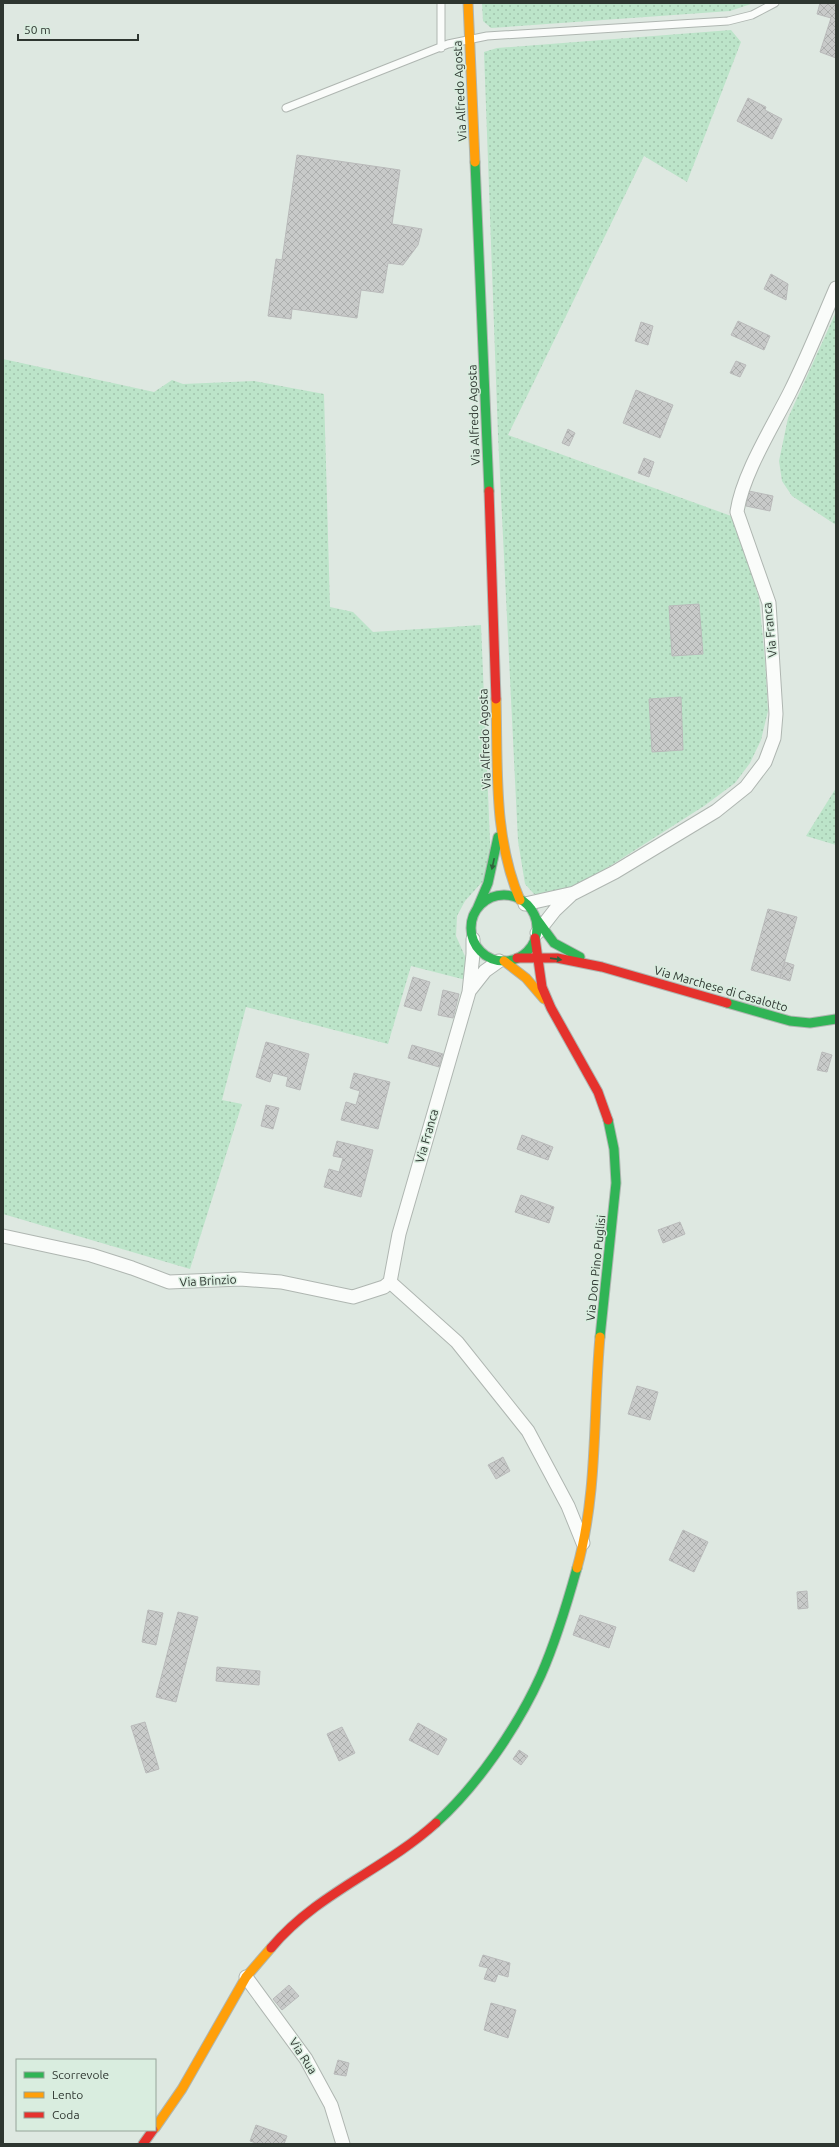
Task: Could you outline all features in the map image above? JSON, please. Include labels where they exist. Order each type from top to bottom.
[{"type":"street","name":"Via Alfredo Agosta","points":[[468,3],[487,428],[500,826],[513,886],[523,902]]},
{"type":"street","name":"Via Franca","points":[[574,893],[615,872],[716,811],[746,788],[765,762],[774,738],[776,714],[769,603],[737,512],[739,497],[769,431],[790,392],[836,288]]},
{"type":"street","name":"Via Alfredo Agosta","points":[[476,911],[488,883],[500,826]]},
{"type":"street","points":[[523,902],[574,893]]},
{"type":"street","points":[[517,958],[525,953],[537,929],[574,893]]},
{"type":"street","points":[[468,992],[473,954],[472,919],[476,911],[483,903],[501,896],[511,896],[523,902],[537,929],[554,943],[564,950],[602,967]]},
{"type":"street","points":[[554,943],[551,926],[555,910]]},
{"type":"street","points":[[537,929],[537,957],[542,987],[551,1008]]},
{"type":"street","points":[[473,939],[483,954],[502,961],[526,978],[551,1008]]},
{"type":"street","points":[[468,992],[485,971],[502,961],[517,958],[557,958],[602,967]]},
{"type":"street","name":"Via Marchese di Casalotto","points":[[602,967],[790,1021],[810,1023],[836,1019]]},
{"type":"street","name":"Via Franca","points":[[390,1282],[399,1234],[468,992]]},
{"type":"street","name":"Via Don Pino Puglisi","points":[[156,2126],[182,2090],[246,1977],[273,1944],[301,1917],[331,1894],[419,1839],[453,1808],[479,1777],[511,1729],[540,1675],[569,1598],[584,1544],[591,1495],[600,1342],[616,1176],[614,1149],[608,1121],[598,1092],[551,1008]]},
{"type":"street","name":"Via Brinzio","points":[[3,1236],[91,1256],[132,1268],[169,1282],[240,1279],[281,1282],[353,1297],[384,1287],[390,1282]]},
{"type":"street","points":[[390,1282],[457,1342],[528,1431],[568,1506],[584,1544]]},
{"type":"street","name":"Via Rua","points":[[246,1977],[306,2059],[332,2105],[343,2144]]},
{"type":"street","name":"Via Don Pino Puglisi","points":[[143,2144],[153,2131]]},
{"type":"lane","points":[[441,3],[441,48]]},
{"type":"lane","points":[[286,108],[448,44],[487,36],[728,21],[752,15],[775,3]]},
{"type":"green space","points":[[482,3],[754,3],[730,11],[491,28],[483,21]]},
{"type":"green space","points":[[731,30],[741,42],[687,182],[644,156],[508,435],[734,517],[759,598],[768,711],[761,740],[750,763],[735,783],[704,806],[574,889],[544,896],[534,894],[525,884],[518,841],[498,435],[484,52],[497,48]]},
{"type":"green space","points":[[836,312],[836,525],[792,496],[782,481],[779,461],[788,418]]},
{"type":"green space","points":[[3,359],[154,392],[172,380],[183,384],[254,381],[324,394],[330,607],[353,612],[373,632],[481,625],[491,865],[484,880],[465,901],[457,916],[456,936],[468,963],[466,980],[411,966],[388,1044],[246,1007],[222,1100],[242,1104],[190,1269],[3,1214]]},
{"type":"green space","points":[[836,788],[836,845],[806,836]]},
{"type":"building","points":[[820,3],[836,3],[836,58],[820,52],[831,18],[817,14]]},
{"type":"building","points":[[748,98],[766,107],[765,110],[782,119],[772,139],[737,121]]},
{"type":"building","points":[[297,155],[400,170],[392,224],[422,229],[418,245],[403,265],[388,263],[383,293],[361,290],[357,318],[292,309],[291,319],[268,316],[276,259],[282,260]]},
{"type":"building","points":[[771,274],[788,284],[786,300],[764,289]]},
{"type":"building","points":[[738,321],[770,336],[764,350],[731,335]]},
{"type":"building","points":[[641,322],[653,326],[648,345],[635,341]]},
{"type":"building","points":[[736,361],[746,365],[740,377],[730,373]]},
{"type":"building","points":[[636,390],[673,405],[660,438],[623,423]]},
{"type":"building","points":[[568,429],[575,433],[569,446],[562,443]]},
{"type":"building","points":[[644,458],[654,462],[649,477],[638,473]]},
{"type":"building","points":[[749,491],[773,496],[770,511],[746,506]]},
{"type":"building","points":[[699,604],[703,654],[672,656],[669,606]]},
{"type":"building","points":[[681,697],[683,750],[652,752],[649,699]]},
{"type":"building","points":[[768,909],[797,917],[780,978],[751,970]]},
{"type":"building","points":[[785,962],[794,965],[790,981],[780,978]]},
{"type":"building","points":[[413,977],[430,982],[421,1011],[404,1006]]},
{"type":"building","points":[[443,990],[459,994],[453,1018],[438,1015]]},
{"type":"building","points":[[266,1042],[309,1054],[300,1090],[286,1086],[288,1077],[273,1073],[270,1082],[256,1077]]},
{"type":"building","points":[[412,1045],[443,1054],[439,1067],[408,1058]]},
{"type":"building","points":[[822,1052],[832,1055],[827,1072],[817,1070]]},
{"type":"building","points":[[354,1073],[390,1082],[378,1129],[341,1120],[346,1102],[356,1105],[360,1091],[350,1088]]},
{"type":"building","points":[[266,1105],[279,1108],[273,1129],[261,1126]]},
{"type":"building","points":[[522,1135],[553,1147],[548,1160],[517,1149]]},
{"type":"building","points":[[337,1141],[373,1150],[361,1197],[324,1187],[329,1169],[339,1172],[343,1158],[333,1156]]},
{"type":"building","points":[[521,1195],[554,1207],[549,1223],[515,1212]]},
{"type":"building","points":[[680,1222],[685,1234],[663,1243],[658,1230]]},
{"type":"building","points":[[637,1386],[658,1392],[650,1420],[628,1414]]},
{"type":"building","points":[[503,1457],[510,1471],[496,1479],[488,1465]]},
{"type":"building","points":[[683,1530],[708,1542],[694,1572],[669,1560]]},
{"type":"building","points":[[807,1591],[808,1608],[798,1609],[797,1592]]},
{"type":"building","points":[[148,1610],[163,1613],[156,1645],[142,1642]]},
{"type":"building","points":[[178,1612],[198,1617],[176,1702],[156,1697]]},
{"type":"building","points":[[580,1615],[616,1627],[609,1648],[573,1635]]},
{"type":"building","points":[[217,1667],[260,1671],[259,1685],[216,1681]]},
{"type":"building","points":[[145,1722],[159,1769],[146,1773],[131,1726]]},
{"type":"building","points":[[418,1723],[447,1739],[438,1755],[409,1740]]},
{"type":"building","points":[[342,1727],[355,1753],[339,1761],[327,1734]]},
{"type":"building","points":[[519,1750],[528,1756],[521,1765],[513,1759]]},
{"type":"building","points":[[483,1955],[510,1963],[508,1977],[498,1974],[495,1982],[484,1979],[488,1968],[479,1966]]},
{"type":"building","points":[[289,1985],[299,1996],[282,2010],[273,1999]]},
{"type":"building","points":[[491,2003],[516,2010],[508,2038],[484,2030]]},
{"type":"building","points":[[338,2060],[349,2063],[346,2076],[334,2074]]},
{"type":"building","points":[[256,2125],[287,2136],[284,2144],[259,2144],[250,2141]]},
{"type":"traffic: fast","points":[[475,162],[489,491]]},
{"type":"traffic: fast","points":[[477,909],[488,883],[498,837]]},
{"type":"traffic: fast","points":[[504,895],[516,898],[527,905],[534,916],[537,928],[534,940],[527,951],[516,958],[504,961],[492,958],[481,951],[474,940],[471,928],[474,916],[481,905],[492,898],[504,895]]},
{"type":"traffic: fast","points":[[535,917],[554,943],[580,957]]},
{"type":"traffic: fast","points":[[727,1003],[790,1021],[810,1023],[836,1019]]},
{"type":"traffic: fast","points":[[600,1337],[616,1183],[614,1149],[608,1120]]},
{"type":"traffic: fast","points":[[436,1823],[452,1808],[482,1773],[496,1754],[521,1714],[532,1694],[552,1649],[577,1568]]},
{"type":"traffic: slow","points":[[468,3],[475,162]]},
{"type":"traffic: slow","points":[[496,699],[497,776],[501,827],[511,876],[520,900]]},
{"type":"traffic: slow","points":[[504,961],[526,978],[544,999]]},
{"type":"traffic: slow","points":[[577,1568],[584,1540],[592,1482],[600,1337]]},
{"type":"traffic: slow","points":[[156,2127],[182,2089],[246,1977],[271,1948]]},
{"type":"traffic: jam","points":[[489,491],[496,699]]},
{"type":"traffic: jam","points":[[535,938],[542,987],[551,1008],[598,1092],[608,1120]]},
{"type":"traffic: jam","points":[[517,958],[557,958],[602,967],[727,1003]]},
{"type":"traffic: jam","points":[[271,1948],[289,1929],[309,1912],[395,1855],[436,1823]]},
{"type":"traffic: jam","points":[[143,2144],[152,2131]]}]
